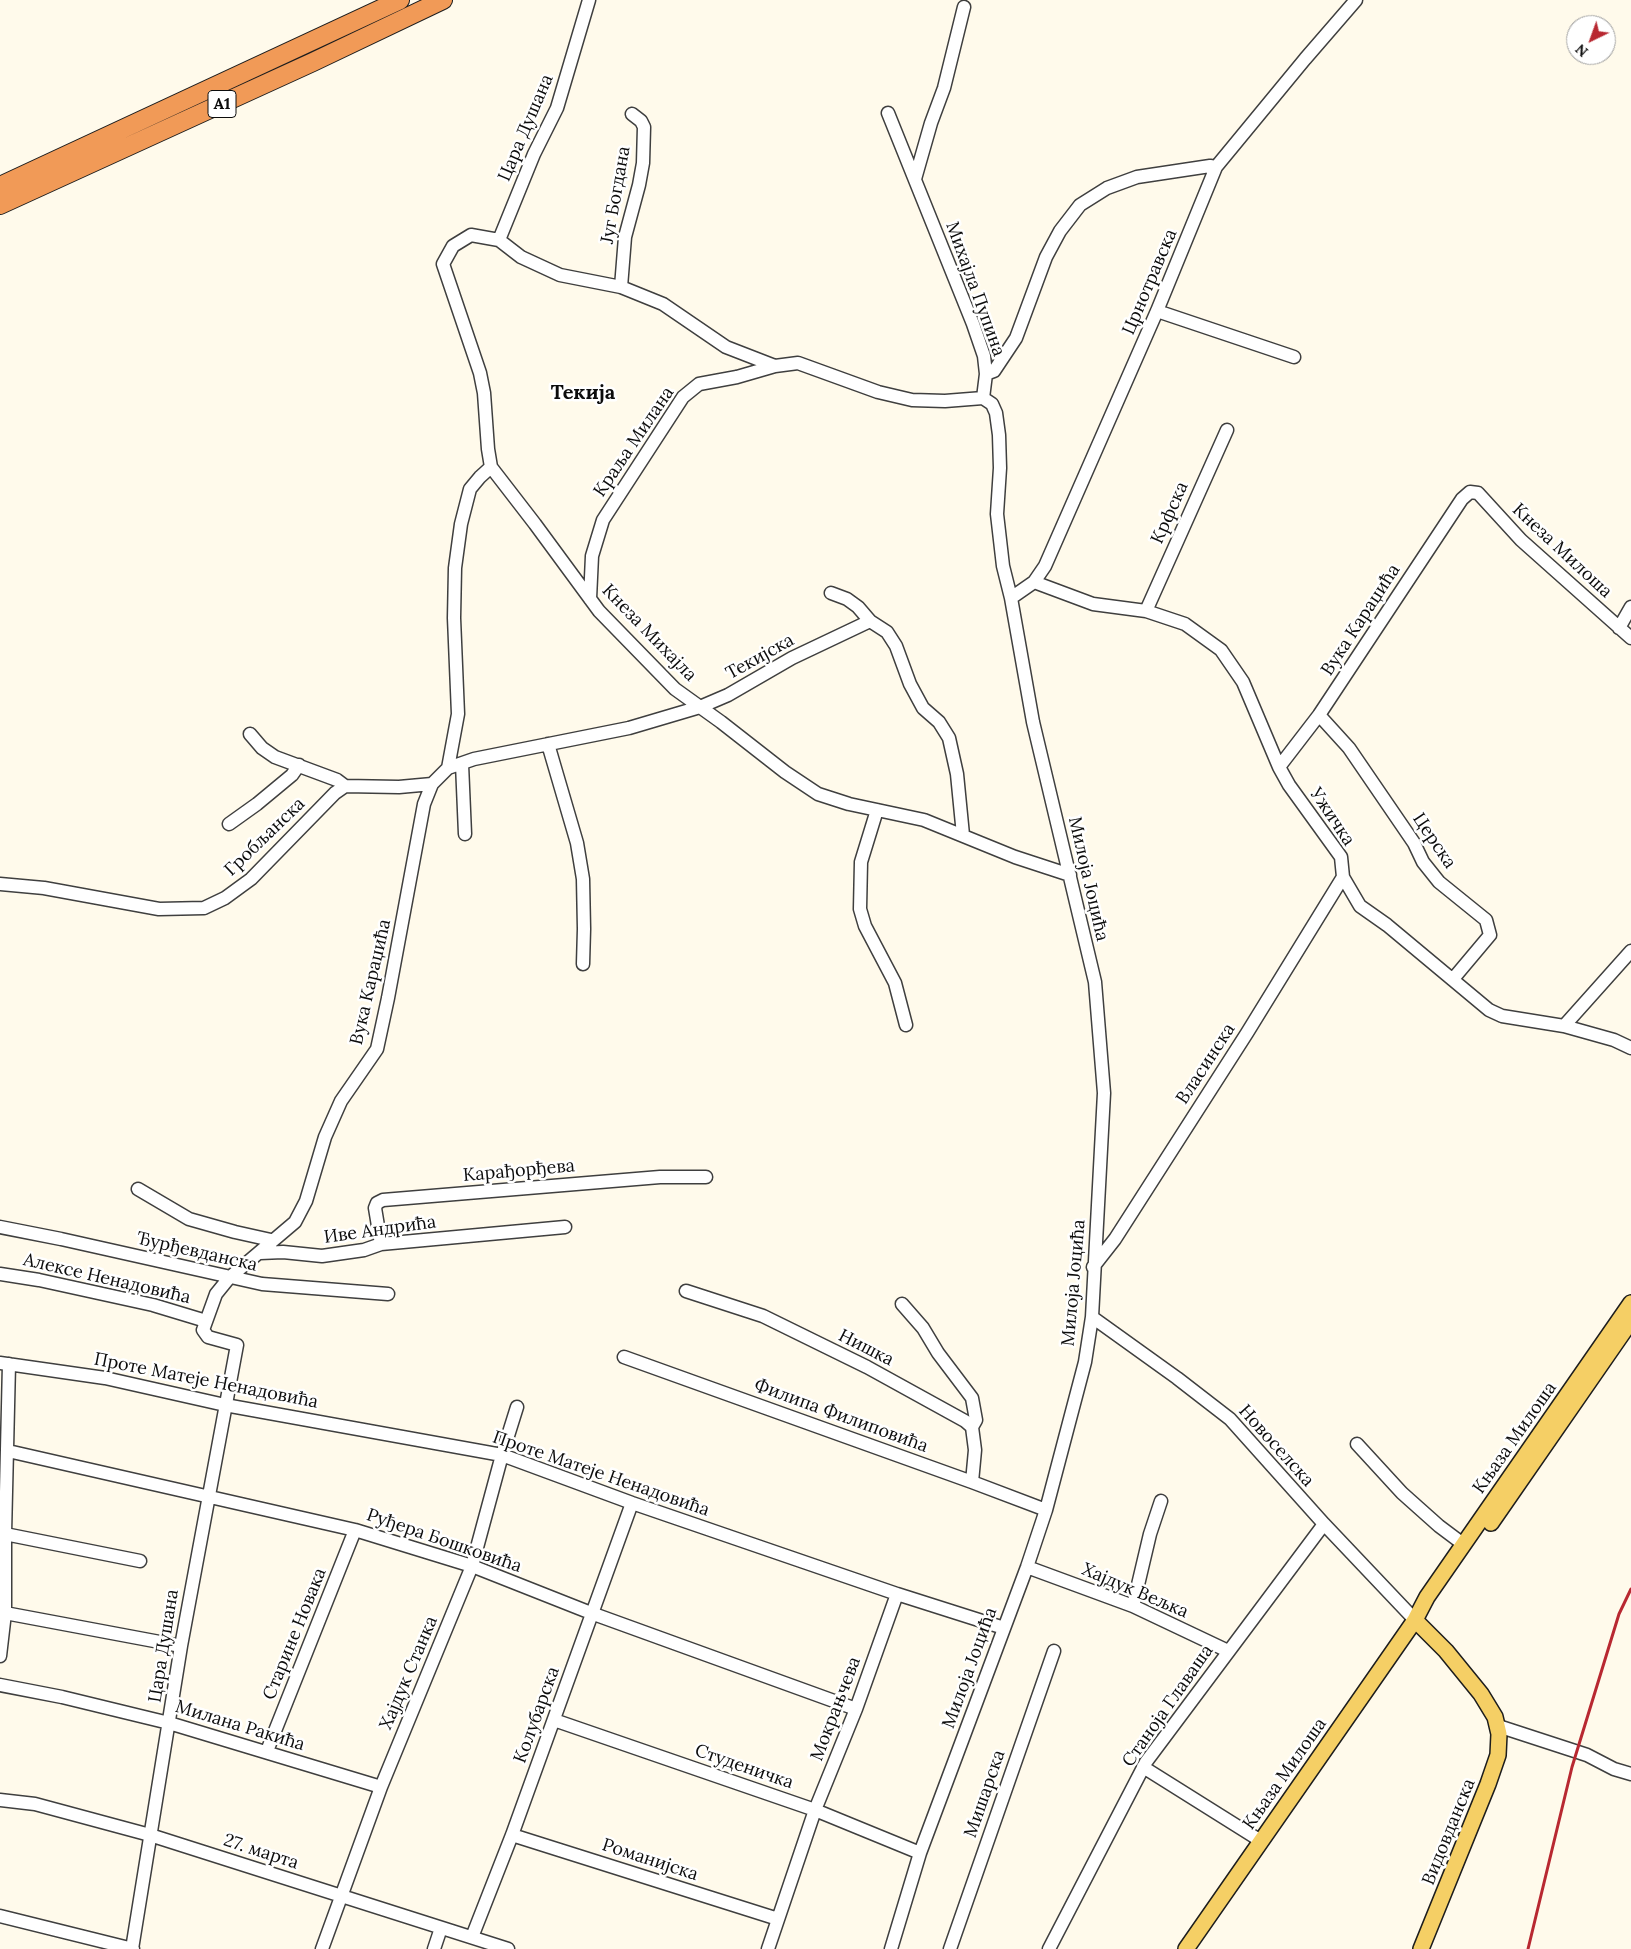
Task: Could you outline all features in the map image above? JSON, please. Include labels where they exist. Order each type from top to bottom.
[{"type":"highway","name":"A1","points":[[0,186],[400,0]]},
{"type":"highway","name":"A1","points":[[0,205],[313,62],[443,0]]},
{"type":"main road","name":"Књаза Милоша","points":[[1186,1949],[1415,1620],[1423,1604],[1463,1544],[1631,1303]]},
{"type":"main road","name":"Књаза Милоша","points":[[1415,1620],[1434,1604],[1631,1322]]},
{"type":"main road","name":"Видовданска","points":[[1415,1620],[1446,1651],[1490,1706],[1498,1726],[1499,1744],[1494,1768],[1421,1949]]},
{"type":"street","name":"Цара Душана","points":[[500,240],[534,154],[557,108],[589,0]]},
{"type":"street","name":"Црнотравска","points":[[1011,598],[1034,582],[1045,566],[1158,311],[1216,167],[1356,0]]},
{"type":"street","points":[[915,179],[944,88],[964,7]]},
{"type":"street","name":"Михајла Пупина","points":[[888,113],[973,324],[984,356],[986,374],[983,398]]},
{"type":"street","name":"Југ Богдана","points":[[621,287],[625,237],[639,185],[642,163],[644,128],[641,121],[632,114]]},
{"type":"street","points":[[902,147],[925,144]]},
{"type":"street","points":[[986,374],[994,371],[1016,338],[1046,257],[1060,231],[1080,205],[1107,188],[1137,177],[1210,166],[1216,167]]},
{"type":"street","name":"Кнеза Михајла","points":[[500,240],[471,235],[453,246],[443,264],[480,373],[484,393],[488,449],[492,467],[599,611],[675,689],[785,772],[818,794],[924,820],[963,834],[1015,857],[1070,875]]},
{"type":"street","points":[[500,240],[521,257],[560,275],[621,287],[663,304],[726,347],[775,366]]},
{"type":"street","points":[[1158,311],[1294,357]]},
{"type":"street","name":"Краља Милана","points":[[590,599],[592,556],[603,520],[683,397],[699,384],[737,377],[775,366],[798,363],[878,392],[912,400],[945,401],[983,398]]},
{"type":"street","points":[[983,398],[992,404],[996,413],[1000,468],[996,514],[1003,566],[1011,598]]},
{"type":"street","name":"Крфска","points":[[1146,611],[1227,430]]},
{"type":"street","points":[[250,734],[262,748],[275,756],[337,780],[345,786],[399,787],[432,784],[448,768],[458,714],[454,618],[455,568],[461,524],[470,489],[492,467]]},
{"type":"street","name":"Кнеза Милоша","points":[[1470,492],[1478,493],[1521,540],[1631,638]]},
{"type":"street","name":"Вука Караџића","points":[[1279,768],[1320,715],[1462,499],[1470,492]]},
{"type":"street","name":"Ужичка","points":[[1034,582],[1093,604],[1146,611],[1185,624],[1221,650],[1243,682],[1279,768],[1289,786],[1341,857],[1343,877],[1360,906],[1387,925],[1490,1010],[1502,1016],[1564,1026],[1614,1040],[1631,1048]]},
{"type":"street","points":[[831,593],[847,599],[870,621],[887,632],[896,646],[910,684],[923,708],[939,722],[949,738],[957,774],[963,834]]},
{"type":"street","name":"Милоја Јоцића","points":[[891,1949],[920,1853],[1027,1567],[1046,1510],[1084,1362],[1092,1317],[1104,1093],[1094,982],[1033,722],[1011,598]]},
{"type":"street","points":[[1619,628],[1631,607]]},
{"type":"street","name":"Текијска","points":[[448,768],[503,752],[629,728],[700,707],[728,695],[792,658],[870,621]]},
{"type":"street","name":"Церска","points":[[1320,715],[1349,748],[1414,843],[1423,862],[1439,882],[1486,920],[1490,935],[1453,979]]},
{"type":"street","points":[[548,744],[577,843],[583,879],[584,929],[582,964]]},
{"type":"street","points":[[462,764],[465,834]]},
{"type":"street","points":[[229,824],[292,775],[299,765]]},
{"type":"street","name":"Вука Караџића","points":[[206,1321],[216,1294],[229,1278],[294,1222],[306,1201],[325,1137],[342,1101],[377,1049],[424,804],[432,784]]},
{"type":"street","name":"Гробљанска","points":[[0,884],[44,888],[159,909],[204,908],[225,898],[251,879],[345,786]]},
{"type":"street","points":[[878,810],[861,862],[860,910],[865,926],[895,984],[906,1025]]},
{"type":"street","name":"Власинска","points":[[1094,1266],[1126,1222],[1247,1033],[1343,877]]},
{"type":"street","points":[[1564,1026],[1631,951]]},
{"type":"street","name":"Карађорђева","points":[[381,1244],[375,1208],[377,1203],[383,1200],[660,1177],[706,1177]]},
{"type":"street","points":[[138,1189],[190,1219],[271,1240]]},
{"type":"street","name":"Ђурђевданска","points":[[0,1227],[262,1284],[388,1294]]},
{"type":"street","name":"Иве Андрића","points":[[260,1253],[283,1252],[322,1256],[364,1250],[381,1244],[565,1227]]},
{"type":"street","name":"Алексе Ненадовића","points":[[0,1274],[39,1280],[153,1305],[206,1321]]},
{"type":"street","name":"Нишка","points":[[686,1291],[763,1316],[867,1367],[965,1421],[972,1428]]},
{"type":"street","points":[[902,1304],[923,1328],[938,1353],[972,1398],[976,1420],[972,1428],[975,1450],[972,1482]]},
{"type":"street","name":"Новоселска","points":[[1092,1317],[1230,1419],[1324,1524],[1415,1620]]},
{"type":"street","name":"Цара Душана","points":[[132,1949],[181,1646],[237,1345],[208,1337],[203,1333],[206,1321]]},
{"type":"street","name":"Филипа Филиповића","points":[[624,1357],[1046,1510]]},
{"type":"street","points":[[0,1656],[5,1613],[8,1451],[5,1363]]},
{"type":"street","name":"Проте Матеје Ненадовића","points":[[5,1363],[105,1378],[225,1405],[502,1455],[632,1503],[897,1594],[1004,1628]]},
{"type":"street","name":"Хајдук Станка","points":[[322,1949],[381,1787],[472,1566],[517,1407]]},
{"type":"street","points":[[1357,1444],[1402,1493],[1439,1526],[1463,1544]]},
{"type":"street","name":"Руђера Бошковића","points":[[8,1451],[355,1530],[472,1566],[591,1613],[856,1709]]},
{"type":"street","points":[[1133,1606],[1150,1534],[1161,1501]]},
{"type":"street","name":"Колубарска","points":[[472,1937],[512,1835],[632,1503]]},
{"type":"street","name":"Станоја Главаша","points":[[1049,1949],[1143,1767],[1324,1524]]},
{"type":"street","name":"Старине Новака","points":[[267,1751],[355,1530]]},
{"type":"street","points":[[5,1534],[140,1561]]},
{"type":"street","name":"Хајдук Вељка","points":[[1027,1567],[1133,1606],[1228,1651]]},
{"type":"street","name":"Мокрањчева","points":[[768,1949],[815,1810],[856,1709],[897,1594]]},
{"type":"street","points":[[5,1613],[181,1646]]},
{"type":"street","name":"Мишарска","points":[[950,1949],[1054,1651]]},
{"type":"street","name":"Милана Ракића","points":[[0,1685],[169,1723],[267,1751],[381,1787]]},
{"type":"street","name":"Студеничка","points":[[554,1720],[815,1810],[920,1853]]},
{"type":"street","points":[[1498,1726],[1579,1753],[1614,1769],[1631,1774]]},
{"type":"street","points":[[1143,1767],[1262,1841]]},
{"type":"street","name":"27. марта","points":[[0,1800],[35,1804],[150,1835],[508,1949]]},
{"type":"street","name":"Романијска","points":[[512,1835],[778,1919]]},
{"type":"street","points":[[0,1916],[132,1949]]},
{"type":"street","points":[[434,1949],[441,1928]]},
{"type":"railway","points":[[1528,1949],[1572,1767],[1619,1614],[1631,1589]]},
{"type":"district","name":"Текија","points":[[583,393]]}]
